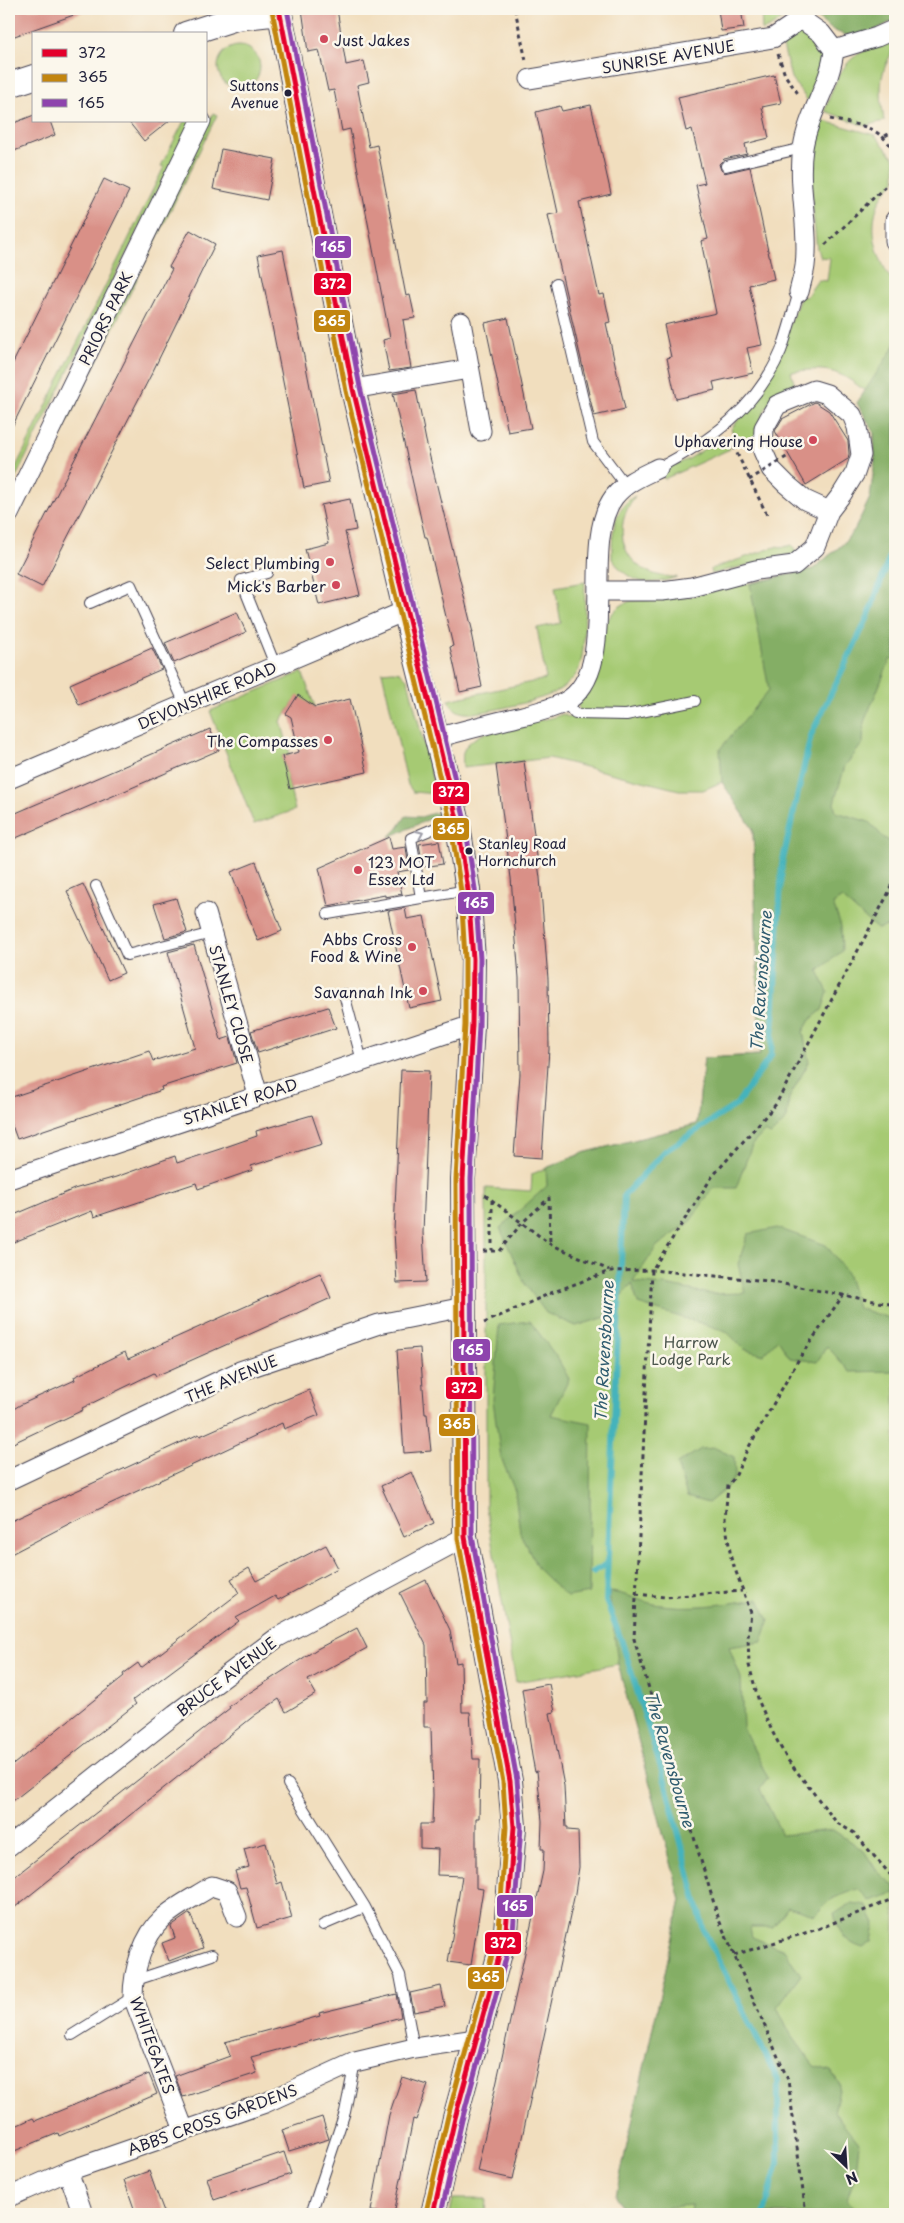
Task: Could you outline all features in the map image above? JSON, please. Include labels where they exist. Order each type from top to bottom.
[{"type":"street","points":[[192,32],[236,18],[279,11],[353,389],[405,611],[457,819],[468,890],[472,959],[472,1025],[463,1178],[465,1537],[510,1781],[514,1827],[506,1931],[476,2039],[433,2214]]},
{"type":"street","name":"SUNRISE AVENUE","points":[[530,79],[773,38],[799,14],[821,33],[834,50]]},
{"type":"street","points":[[799,292],[805,265],[802,193],[803,148],[806,133],[832,67],[834,50],[877,37],[895,29]]},
{"type":"street","points":[[9,85],[32,78]]},
{"type":"street","name":"PRIORS PARK","points":[[9,514],[201,122]]},
{"type":"street","points":[[895,220],[895,241]]},
{"type":"street","points":[[461,322],[481,431]]},
{"type":"street","points":[[353,389],[470,369]]},
{"type":"street","points":[[599,590],[662,591],[692,587],[756,570],[794,565],[815,547],[829,511],[855,473],[861,455],[857,427],[852,415],[826,394],[814,390],[777,405],[764,428],[762,437],[763,451],[771,469],[786,484],[805,500],[829,511]]},
{"type":"street","points":[[436,738],[531,714],[565,702],[576,693],[591,666],[599,590],[601,530],[605,513],[614,497],[626,486],[658,468]]},
{"type":"street","name":"DEVONSHIRE ROAD","points":[[9,779],[405,611]]},
{"type":"street","name":"STANLEY CLOSE","points":[[206,913],[258,1095]]},
{"type":"street","name":"STANLEY ROAD","points":[[9,1179],[472,1025]]},
{"type":"street","name":"THE AVENUE","points":[[9,1480],[240,1371],[379,1324],[464,1307]]},
{"type":"street","name":"BRUCE AVENUE","points":[[9,1846],[175,1714],[278,1637],[465,1537]]},
{"type":"street","name":"WHITEGATES","points":[[184,2130],[133,1989],[145,1945],[163,1918],[212,1886],[227,1891],[237,1918]]},
{"type":"street","name":"ABBS CROSS GARDENS","points":[[9,2196],[68,2172],[265,2103],[355,2062],[414,2048],[476,2039]]},
{"type":"street","points":[[68,2172],[83,2214]]},
{"type":"lane","points":[[726,166],[803,148]]},
{"type":"lane","points":[[556,284],[593,442],[626,486]]},
{"type":"lane","points":[[658,468],[687,453],[725,427],[768,375],[780,350],[799,292]]},
{"type":"lane","points":[[267,573],[241,580],[275,665]]},
{"type":"lane","points":[[90,603],[131,585],[185,704]]},
{"type":"lane","points":[[565,702],[575,714],[607,716],[626,715],[695,701]]},
{"type":"lane","points":[[421,898],[410,838],[457,819]]},
{"type":"lane","points":[[96,886],[127,955],[212,934]]},
{"type":"lane","points":[[328,914],[468,890]]},
{"type":"lane","points":[[344,994],[362,1061]]},
{"type":"lane","points":[[288,1784],[365,1907],[400,1975],[414,2048]]},
{"type":"lane","points":[[323,1925],[365,1907]]},
{"type":"lane","points":[[72,2035],[133,1989],[212,1955]]},
{"type":"lane","points":[[311,2214],[345,2112],[355,2062]]},
{"type":"path","points":[[515,9],[530,79]]},
{"type":"path","points":[[885,136],[895,130]]},
{"type":"path","points":[[805,265],[895,177]]},
{"type":"path","points":[[725,427],[768,517]]},
{"type":"path","points":[[749,480],[788,456]]},
{"type":"path","points":[[806,2214],[788,2080],[719,1920],[634,1639],[652,1270],[712,1177],[776,1104],[888,894],[895,875]]},
{"type":"path","points":[[463,1178],[550,1244],[610,1271]]},
{"type":"path","points":[[463,1252],[499,1251],[522,1223],[549,1198],[550,1244]]},
{"type":"path","points":[[492,1200],[492,1251]]},
{"type":"path","points":[[463,1333],[551,1293],[610,1271],[652,1270],[768,1281],[895,1305]]},
{"type":"path","points":[[844,1294],[800,1357],[746,1452],[735,1477],[728,1485],[725,1519],[731,1558],[751,1613],[748,1637],[749,1665],[759,1702],[787,1759],[837,1823],[854,1833],[895,1880]]},
{"type":"path","points":[[636,1594],[666,1597],[742,1591]]},
{"type":"path","points":[[734,1955],[818,1929],[895,1898]]},
{"type":"green space","points":[[761,9],[786,9],[783,17],[777,23],[762,31]]},
{"type":"green space","points":[[812,9],[895,9],[895,20],[875,30],[854,36],[842,34],[830,28],[819,19]]},
{"type":"green space","points":[[803,32],[810,34],[826,54],[819,79],[808,101],[791,78],[783,46],[783,41]]},
{"type":"green space","points":[[895,39],[894,47],[884,69],[881,85],[884,121],[865,126],[825,111],[838,77],[848,62],[870,48]]},
{"type":"green space","points":[[239,46],[254,52],[260,67],[254,82],[239,88],[224,82],[218,67],[224,52]]},
{"type":"green space","points":[[213,113],[217,115],[39,480],[36,478]]},
{"type":"green space","name":"Harrow Lodge Park","points":[[821,120],[875,135],[895,159],[895,181],[885,192],[878,205],[874,218],[874,232],[876,246],[881,259],[895,285],[895,2214],[626,2214],[616,2195],[681,1900],[618,1664],[516,1682],[486,1508],[486,1188],[531,1191],[532,1174],[583,1153],[697,1124],[704,1058],[760,1055],[753,829],[722,782],[703,790],[679,790],[549,758],[463,768],[463,752],[469,743],[479,736],[492,731],[563,714],[568,717],[580,710],[577,704],[590,689],[601,639],[610,616],[618,608],[630,601],[687,597],[813,569],[843,544],[855,529],[870,498],[875,461],[874,433],[857,403],[865,391],[847,378],[831,371],[791,372],[795,386],[784,391],[770,402],[760,422],[755,443],[738,443],[731,429],[764,387],[801,296],[806,297],[818,280],[827,281],[830,258],[820,257],[817,249],[812,201],[812,168]]},
{"type":"green space","points":[[183,122],[192,122],[9,491],[9,481],[164,167],[161,166]]},
{"type":"green space","points":[[895,345],[895,659],[890,660],[864,722],[863,743],[845,766],[834,803],[836,812],[869,822],[884,838],[895,844],[895,924],[877,929],[842,898],[833,904],[841,926],[842,951],[818,971],[828,992],[822,1010],[810,1020],[803,1032],[809,1062],[789,1098],[787,1119],[771,1135],[764,1132],[752,1145],[736,1188],[713,1188],[689,1223],[657,1246],[633,1282],[665,1285],[711,1294],[745,1293],[738,1264],[748,1234],[777,1228],[826,1245],[847,1273],[858,1308],[895,1320],[895,1371],[850,1372],[827,1346],[817,1362],[790,1358],[778,1339],[763,1355],[744,1349],[726,1331],[638,1304],[632,1283],[606,1317],[576,1326],[546,1313],[525,1284],[500,1228],[547,1186],[546,1168],[583,1153],[697,1124],[704,1058],[760,1055],[753,829],[722,782],[720,749],[769,690],[750,584],[813,569],[843,544],[855,529],[870,498],[875,461],[874,432],[857,403]]},
{"type":"green space","points":[[724,436],[730,449],[664,479],[660,471],[689,459]]},
{"type":"green space","points":[[635,496],[627,511],[623,525],[623,539],[627,552],[635,563],[646,571],[660,576],[677,577],[657,582],[640,581],[626,574],[612,559],[615,523],[627,501]]},
{"type":"green space","points":[[792,545],[796,553],[712,574],[711,569],[778,546],[780,548]]},
{"type":"green space","points":[[585,582],[582,655],[577,673],[570,682],[547,696],[496,709],[465,713],[459,712],[453,707],[448,700],[546,679],[537,628],[561,623],[555,587]]},
{"type":"green space","points":[[302,672],[315,707],[298,696],[281,721],[290,754],[282,756],[295,810],[254,824],[210,711]]},
{"type":"green space","points":[[382,672],[400,672],[408,680],[436,794],[413,792],[408,785]]},
{"type":"green space","points":[[434,813],[441,814],[389,837],[406,816],[421,817]]},
{"type":"green space","points":[[530,1321],[558,1359],[569,1379],[551,1415],[591,1423],[589,1593],[567,1597],[538,1569],[520,1533],[515,1491],[501,1458],[493,1400],[499,1325]]},
{"type":"green space","points":[[715,1448],[734,1457],[735,1477],[724,1490],[708,1503],[687,1497],[677,1464],[701,1449]]},
{"type":"green space","points":[[609,1592],[667,1606],[707,1606],[759,1599],[769,1620],[762,1642],[729,1647],[741,1678],[743,1728],[768,1778],[760,1789],[782,1835],[833,1830],[864,1851],[877,1871],[895,1887],[895,1893],[870,1901],[858,1889],[831,1899],[815,1915],[788,1907],[773,1927],[750,1927],[752,1937],[784,1950],[801,1975],[777,2007],[790,2033],[814,2066],[831,2071],[840,2085],[834,2112],[859,2143],[856,2174],[847,2199],[858,2214],[691,2214],[692,2205],[669,2207],[659,2214],[626,2214],[616,2195],[681,1900],[618,1664]]},
{"type":"green space","points":[[852,1903],[866,1905],[875,1923],[872,1942],[863,1948],[851,1943],[843,1935],[834,1914]]},
{"type":"green space","points":[[453,2199],[486,2199],[485,2214],[450,2214]]},
{"type":"building","points":[[9,9],[85,9],[85,11],[9,38]]},
{"type":"building","points":[[302,9],[337,9],[346,65],[364,61],[369,82],[357,85],[369,147],[377,145],[406,296],[410,295],[415,318],[403,320],[411,368],[389,371],[383,340],[390,338],[350,129],[342,131],[334,90],[328,91],[319,50],[308,52]]},
{"type":"building","points":[[718,9],[741,9],[744,28],[721,31]]},
{"type":"building","points":[[774,75],[781,103],[762,107],[769,138],[745,144],[747,154],[724,159],[719,164],[724,173],[750,167],[774,279],[749,285],[762,345],[747,348],[753,373],[713,382],[715,390],[676,399],[667,358],[671,357],[664,325],[716,313],[701,241],[708,239],[696,185],[705,183],[692,129],[686,131],[678,97]]},
{"type":"building","points":[[591,105],[611,194],[579,202],[599,295],[604,294],[610,322],[606,323],[625,409],[594,416],[548,215],[558,213],[536,112],[560,106],[562,111]]},
{"type":"building","points":[[32,116],[32,122],[50,122],[55,135],[9,153],[9,125]]},
{"type":"building","points":[[129,122],[168,122],[144,141]]},
{"type":"building","points":[[221,149],[275,159],[267,200],[213,189]]},
{"type":"building","points":[[104,179],[129,191],[9,433],[9,371]]},
{"type":"building","points":[[190,230],[215,244],[152,373],[42,587],[16,574],[172,269],[169,267]]},
{"type":"building","points":[[283,250],[329,483],[304,488],[258,255]]},
{"type":"building","points":[[508,318],[531,428],[508,432],[485,323]]},
{"type":"building","points":[[416,390],[426,441],[473,633],[471,633],[482,687],[460,692],[450,647],[453,646],[427,537],[425,537],[393,394]]},
{"type":"building","name":"Uphavering House","points":[[815,402],[829,411],[848,441],[849,454],[848,459],[806,485],[775,431],[782,419]]},
{"type":"building","points":[[350,499],[356,530],[345,532],[360,595],[319,605],[305,549],[329,543],[321,505]]},
{"type":"building","points":[[237,612],[246,632],[174,663],[165,643]]},
{"type":"building","points":[[152,648],[162,669],[79,705],[70,684]]},
{"type":"building","name":"The Compasses","points":[[298,695],[315,707],[350,699],[367,772],[290,789],[282,756],[299,752],[291,717],[286,714]]},
{"type":"building","points":[[210,729],[219,750],[9,841],[9,816]]},
{"type":"building","points":[[524,761],[540,878],[548,979],[549,1049],[542,1158],[514,1156],[520,1074],[519,978],[511,878],[496,765]]},
{"type":"building","name":"123 MOT Essex Ltd","points":[[389,837],[392,849],[406,847],[409,870],[397,872],[402,894],[385,897],[385,895],[328,906],[319,868]]},
{"type":"building","points":[[439,841],[443,864],[423,867],[419,844]]},
{"type":"building","points":[[256,862],[282,931],[258,941],[231,872]]},
{"type":"building","points":[[83,884],[124,973],[108,980],[67,891]]},
{"type":"building","points":[[176,898],[187,932],[165,938],[154,904]]},
{"type":"building","points":[[405,908],[407,919],[424,916],[442,1001],[409,1008],[388,911]]},
{"type":"building","points":[[194,945],[221,1040],[230,1037],[237,1063],[161,1087],[162,1090],[17,1139],[9,1117],[9,1098],[149,1051],[153,1061],[195,1048],[168,952]]},
{"type":"building","points":[[328,1007],[336,1028],[258,1053],[251,1031]]},
{"type":"building","points":[[401,1070],[429,1071],[423,1233],[426,1282],[397,1283],[394,1231]]},
{"type":"building","points":[[312,1115],[322,1144],[251,1166],[253,1170],[198,1189],[196,1183],[94,1217],[92,1211],[9,1244],[9,1217],[74,1189],[116,1177],[175,1156],[177,1163],[257,1136],[256,1131]]},
{"type":"building","points":[[320,1273],[331,1298],[156,1376],[154,1373],[82,1408],[83,1410],[9,1445],[9,1412],[20,1405],[75,1380],[74,1377],[125,1352],[128,1359]]},
{"type":"building","points":[[420,1348],[425,1414],[427,1414],[431,1451],[404,1453],[397,1350]]},
{"type":"building","points":[[309,1390],[319,1415],[284,1429],[282,1423],[82,1517],[9,1555],[9,1522],[199,1434],[200,1436]]},
{"type":"building","points":[[412,1472],[434,1523],[404,1537],[381,1486]]},
{"type":"building","points":[[326,1545],[338,1568],[278,1600],[275,1596],[236,1618],[239,1621],[133,1700],[136,1704],[9,1804],[9,1768],[124,1676],[123,1674],[138,1663],[141,1668],[239,1593],[231,1579],[249,1568],[256,1581]]},
{"type":"building","points":[[426,1580],[450,1630],[456,1663],[461,1662],[462,1712],[470,1712],[473,1759],[480,1759],[479,1818],[476,1818],[476,1888],[483,1889],[471,1965],[448,1962],[462,1876],[437,1875],[438,1849],[420,1848],[420,1824],[432,1824],[433,1795],[431,1727],[424,1727],[424,1703],[427,1703],[426,1645],[400,1593]]},
{"type":"building","points":[[357,1628],[367,1648],[308,1680],[316,1694],[286,1712],[279,1699],[255,1715],[9,1912],[9,1882],[19,1873],[230,1708],[229,1706],[317,1649]]},
{"type":"building","points":[[549,1684],[555,1712],[550,1713],[564,1786],[566,1827],[568,1827],[568,1830],[578,1831],[579,1867],[513,2179],[477,2171],[543,1871],[544,1849],[541,1849],[542,1821],[537,1771],[535,1772],[522,1689]]},
{"type":"building","points":[[266,1843],[277,1884],[282,1882],[292,1918],[257,1928],[246,1887],[240,1888],[235,1871],[249,1867],[244,1849]]},
{"type":"building","points":[[190,1913],[203,1948],[169,1961],[162,1943],[175,1938],[171,1926]]},
{"type":"building","points":[[441,1986],[445,2006],[414,2012],[410,1993]]},
{"type":"building","points":[[397,1994],[401,2017],[251,2057],[257,2073],[183,2097],[175,2076],[230,2056],[225,2042],[320,2016],[319,2013]]},
{"type":"building","points":[[149,2074],[157,2094],[59,2136],[58,2133],[12,2152],[9,2143],[9,2129],[33,2118],[35,2121]]},
{"type":"building","points":[[402,2077],[428,2085],[416,2120],[413,2119],[394,2214],[388,2214],[371,2211],[389,2115]]},
{"type":"building","points":[[322,2117],[329,2139],[289,2151],[282,2130]]},
{"type":"building","points":[[284,2152],[291,2174],[214,2200],[207,2178]]},
{"type":"building","points":[[149,2171],[165,2214],[136,2214],[124,2180]]},
{"type":"waterway","name":"The Ravensbourne","points":[[764,2214],[778,2163],[778,2080],[704,1931],[665,1781],[622,1642],[606,1601],[624,1195],[665,1151],[736,1105],[771,1056],[782,864],[811,735],[868,617],[895,542]]},
{"type":"waterway","points":[[593,1572],[607,1564]]},
{"type":"transit line","name":"372","points":[[279,9],[353,389],[457,819],[468,890],[473,959],[472,1025],[463,1179],[465,1537],[510,1781],[514,1827],[506,1931],[455,2118],[433,2214]]},
{"type":"transit line","name":"165","points":[[287,9],[360,387],[464,817],[475,889],[480,959],[479,1025],[471,1179],[472,1536],[517,1780],[521,1827],[513,1932],[462,2120],[441,2214]]},
{"type":"transit line","name":"365","points":[[272,10],[346,391],[450,820],[461,891],[465,959],[465,1025],[456,1179],[458,1538],[503,1782],[506,1827],[499,1930],[448,2116],[426,2212]]},
{"type":"place","name":"Just Jakes","points":[[324,39]]},
{"type":"place","name":"Suttons Avenue","points":[[288,93]]},
{"type":"place","name":"Uphavering House","points":[[813,440]]},
{"type":"place","name":"Select Plumbing","points":[[330,562]]},
{"type":"place","name":"Mick's Barber","points":[[336,585]]},
{"type":"place","name":"The Compasses","points":[[328,740]]},
{"type":"place","name":"Stanley Road Hornchurch","points":[[469,851]]},
{"type":"place","name":"123 MOT Essex Ltd","points":[[358,870]]},
{"type":"place","name":"Abbs Cross Food & Wine","points":[[412,947]]},
{"type":"place","name":"Savannah Ink","points":[[423,991]]}]
